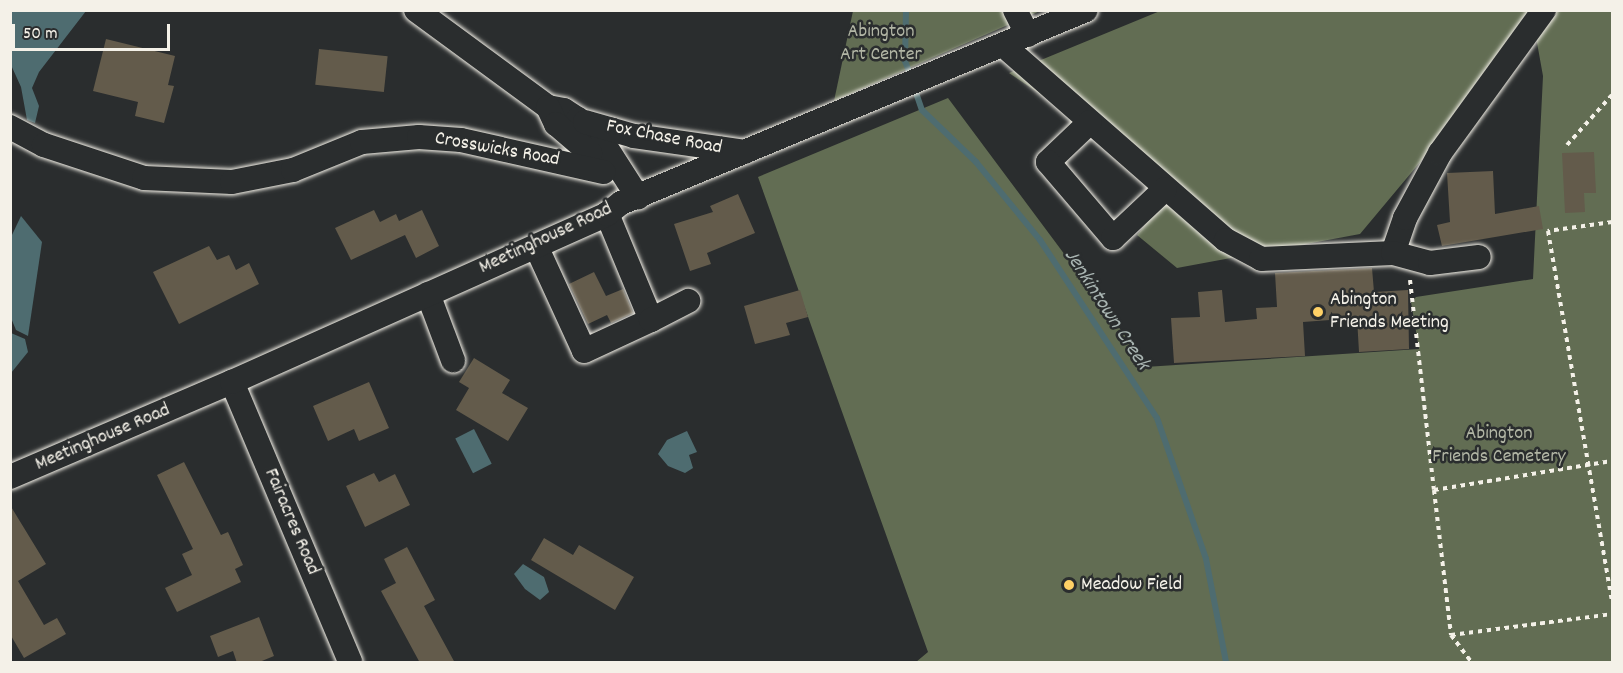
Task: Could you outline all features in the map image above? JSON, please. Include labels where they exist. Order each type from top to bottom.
[{"type":"street","name":"Fox Chase Road","points":[[416,10],[548,107],[564,110],[578,119],[602,141],[622,205]]},
{"type":"street","points":[[1015,10],[1028,34]]},
{"type":"street","name":"Meetinghouse Road","points":[[10,477],[232,382],[622,205],[1086,10]]},
{"type":"street","points":[[1401,256],[1405,218],[1440,153],[1544,10]]},
{"type":"street","points":[[992,50],[1090,122],[1226,240],[1261,259],[1401,256],[1430,263],[1479,257]]},
{"type":"street","name":"Fox Chase Road","points":[[548,107],[556,124],[582,144],[603,172],[622,205]]},
{"type":"street","name":"Fox Chase Road","points":[[578,119],[646,138],[750,153]]},
{"type":"street","points":[[1090,122],[1048,162],[1113,238],[1165,189]]},
{"type":"street","name":"Crosswicks Road","points":[[10,127],[45,145],[144,178],[232,182],[293,170],[362,142],[419,137],[461,140],[603,172]]},
{"type":"street","points":[[622,205],[651,320]]},
{"type":"street","points":[[536,246],[584,351],[688,301]]},
{"type":"street","points":[[428,294],[453,360]]},
{"type":"street","name":"Fairacres Road","points":[[232,382],[350,663]]},
{"type":"path","points":[[1567,145],[1612,95]]},
{"type":"path","points":[[1612,222],[1548,231],[1612,603]]},
{"type":"path","points":[[1401,256],[1434,490],[1451,635],[1471,663]]},
{"type":"path","points":[[1434,490],[1612,461]]},
{"type":"path","points":[[1451,635],[1612,615]]},
{"type":"green space","name":"Abington Art Center","points":[[853,11],[1040,11],[834,101]]},
{"type":"green space","name":"Abington Friends Cemetery","points":[[1160,11],[1612,11],[1612,662],[916,662],[928,652],[758,177],[948,98],[1138,353],[1145,367],[1419,349],[1411,302],[1416,297],[1533,279],[1543,76],[1534,26],[1360,234],[1177,268],[1137,235],[1170,194],[1100,134],[1009,73]]},
{"type":"water","points":[[11,10],[86,11],[39,72],[32,88],[39,106],[35,123],[27,120],[21,87],[11,65]]},
{"type":"water","points":[[21,216],[42,242],[28,336],[16,330],[11,318],[11,237]]},
{"type":"water","points":[[11,333],[25,339],[28,352],[11,373]]},
{"type":"water","points":[[474,429],[492,464],[473,473],[455,439]]},
{"type":"water","points":[[687,431],[697,452],[689,455],[693,468],[685,473],[668,466],[658,454],[667,440]]},
{"type":"water","points":[[523,564],[544,577],[549,592],[540,600],[525,589],[514,574]]},
{"type":"building","points":[[106,39],[175,56],[168,85],[174,86],[164,123],[135,116],[138,102],[93,91]]},
{"type":"building","points":[[319,49],[388,56],[384,92],[315,85]]},
{"type":"building","points":[[1594,152],[1596,193],[1584,193],[1585,212],[1565,213],[1562,153]]},
{"type":"building","points":[[1493,171],[1495,214],[1539,206],[1543,229],[1442,246],[1437,225],[1450,222],[1447,173]]},
{"type":"building","points":[[738,194],[755,233],[707,253],[711,264],[690,271],[674,224],[713,212],[710,206]]},
{"type":"building","points":[[374,210],[380,222],[396,214],[399,221],[422,210],[439,246],[416,258],[405,235],[351,260],[335,228]]},
{"type":"building","points":[[209,246],[217,260],[229,255],[236,270],[249,263],[259,284],[179,324],[153,272]]},
{"type":"building","points":[[1372,268],[1374,292],[1408,290],[1409,349],[1359,352],[1357,318],[1303,322],[1305,356],[1174,363],[1171,318],[1200,317],[1198,292],[1222,290],[1225,322],[1257,319],[1256,308],[1277,307],[1275,273]]},
{"type":"building","points":[[594,272],[606,296],[623,289],[633,313],[611,323],[607,315],[588,324],[569,284]]},
{"type":"building","points":[[800,290],[808,317],[786,323],[790,335],[755,344],[744,306]]},
{"type":"building","points":[[474,358],[510,380],[502,393],[528,408],[508,441],[456,410],[469,388],[459,382]]},
{"type":"building","points":[[369,382],[389,428],[359,441],[354,429],[328,441],[313,406]]},
{"type":"building","points":[[184,462],[221,535],[228,532],[243,565],[235,569],[241,582],[177,612],[165,588],[192,575],[182,554],[193,549],[157,475]]},
{"type":"building","points":[[374,473],[379,482],[395,474],[410,505],[365,527],[346,486]]},
{"type":"building","points":[[10,505],[46,564],[18,581],[44,625],[57,618],[66,634],[24,658],[10,634]]},
{"type":"building","points":[[544,538],[573,555],[579,545],[634,577],[615,610],[531,560]]},
{"type":"building","points":[[407,547],[435,600],[424,606],[455,663],[420,663],[381,591],[396,583],[384,559]]},
{"type":"building","points":[[259,617],[274,656],[257,663],[237,663],[233,651],[218,657],[210,636]]},
{"type":"waterway","name":"Jenkintown Creek","points":[[906,10],[905,61],[911,77]]},
{"type":"waterway","name":"Jenkintown Creek","points":[[914,87],[922,110],[976,162],[1040,240],[1157,418],[1206,559],[1226,662]]},
{"type":"place","name":"Abington Friends Meeting","points":[[1318,312]]},
{"type":"place","name":"Meadow Field","points":[[1069,585]]}]
